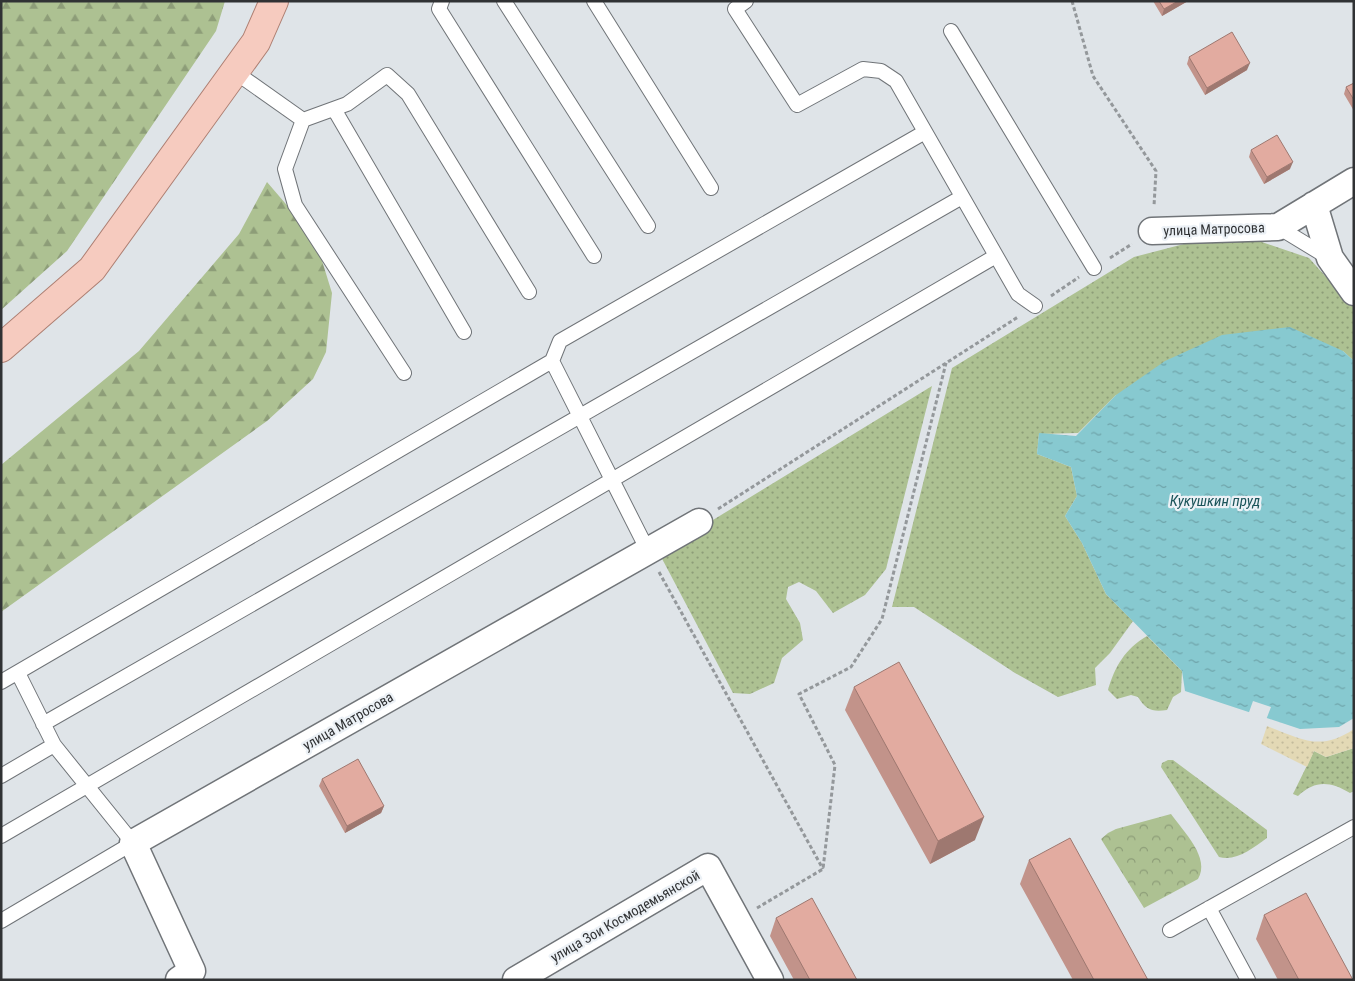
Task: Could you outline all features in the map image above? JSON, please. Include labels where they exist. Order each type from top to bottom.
[{"type":"main road","points":[[1,348],[92,270],[256,42],[274,1]]},
{"type":"street","name":"улица Матросова","points":[[1152,231],[1278,227],[1354,181]]},
{"type":"street","points":[[1314,205],[1330,258],[1354,292]]},
{"type":"street","name":"улица Матросова","points":[[133,843],[699,522]]},
{"type":"street","points":[[133,843],[192,972],[180,980]]},
{"type":"street","name":"улица Зои Космодемьянской","points":[[516,980],[708,867],[737,920]]},
{"type":"street","points":[[737,920],[770,980]]},
{"type":"lane","points":[[442,1],[439,9],[594,256]]},
{"type":"lane","points":[[504,1],[648,226]]},
{"type":"lane","points":[[594,1],[711,188]]},
{"type":"lane","points":[[737,4],[797,106],[863,68],[881,71],[896,81],[1018,294],[1035,306]]},
{"type":"lane","points":[[951,31],[1094,268]]},
{"type":"lane","points":[[235,72],[303,120]]},
{"type":"lane","points":[[303,120],[347,104],[387,75],[408,94],[529,292]]},
{"type":"lane","points":[[334,109],[464,332]]},
{"type":"lane","points":[[303,120],[285,169],[295,205],[404,373]]},
{"type":"lane","points":[[1,682],[552,361],[560,341],[926,132]]},
{"type":"lane","points":[[43,724],[962,197]]},
{"type":"lane","points":[[1278,227],[1330,258]]},
{"type":"lane","points":[[1,836],[996,256]]},
{"type":"lane","points":[[552,361],[648,551]]},
{"type":"lane","points":[[1,921],[133,843],[54,745],[18,673]]},
{"type":"lane","points":[[1,776],[54,745]]},
{"type":"lane","points":[[1170,930],[1354,827]]},
{"type":"lane","points":[[1209,908],[1248,980]]},
{"type":"path","points":[[699,522],[1152,231],[1156,171],[1093,76],[1072,1]]},
{"type":"path","points":[[823,869],[835,765],[799,694],[852,667],[882,620],[946,363]]},
{"type":"path","points":[[648,551],[823,869]]},
{"type":"path","points":[[737,920],[823,869]]},
{"type":"green space","points":[[1,1],[225,1],[216,31],[67,251],[1,310]]},
{"type":"green space","points":[[267,182],[315,238],[332,293],[326,352],[313,379],[267,421],[1,612],[1,465],[139,351],[239,234]]},
{"type":"green space","points":[[1256,240],[1309,258],[1354,308],[1354,361],[1343,351],[1116,395],[1078,433],[1039,434],[1037,454],[1071,467],[1077,496],[1065,516],[1082,543],[1106,594],[1133,621],[1110,653],[1095,668],[1096,685],[1058,697],[1015,673],[914,607],[892,607],[952,368],[1134,257],[1184,244]]},
{"type":"green space","points":[[932,386],[886,569],[865,595],[833,613],[816,591],[799,582],[788,587],[786,599],[800,623],[803,640],[782,658],[774,683],[750,694],[733,693],[659,553]]},
{"type":"green space","points":[[1147,636],[1182,671],[1181,692],[1173,697],[1167,710],[1157,711],[1150,709],[1138,697],[1131,695],[1117,699],[1108,690],[1114,673],[1127,652]]},
{"type":"green space","points":[[1354,748],[1354,791],[1350,793],[1336,786],[1323,784],[1310,787],[1298,796],[1293,794],[1314,751],[1326,757]]},
{"type":"green space","points":[[1173,760],[1267,830],[1267,838],[1238,856],[1232,858],[1219,857],[1161,767],[1162,763]]},
{"type":"green space","points":[[1171,814],[1194,845],[1201,862],[1201,871],[1198,879],[1144,908],[1101,839],[1116,829]]},
{"type":"sand","points":[[1267,726],[1301,739],[1321,742],[1342,736],[1354,729],[1354,748],[1326,757],[1314,751],[1307,767],[1261,744]]},
{"type":"water","name":"Кукушкин пруд","points":[[1290,327],[1343,351],[1354,361],[1354,718],[1339,727],[1300,729],[1185,691],[1182,671],[1106,594],[1082,543],[1065,516],[1077,496],[1071,467],[1037,454],[1039,433],[1076,436],[1116,395],[1165,361],[1222,335]]},
{"type":"pier","points":[[1253,701],[1271,707],[1266,720],[1248,715]]},
{"type":"building","points":[[1159,1],[1178,1],[1164,9]]},
{"type":"building","points":[[1232,32],[1250,63],[1207,88],[1189,57]]},
{"type":"building","points":[[1354,83],[1354,100],[1346,87]]},
{"type":"building","points":[[1277,135],[1293,162],[1267,177],[1251,150]]},
{"type":"building","points":[[899,662],[984,817],[938,841],[854,687]]},
{"type":"building","points":[[358,759],[384,806],[347,826],[322,779]]},
{"type":"building","points":[[1070,838],[1148,980],[1094,980],[1029,860]]},
{"type":"building","points":[[1306,893],[1353,980],[1299,980],[1264,915]]},
{"type":"building","points":[[812,898],[857,980],[810,980],[776,918]]}]
